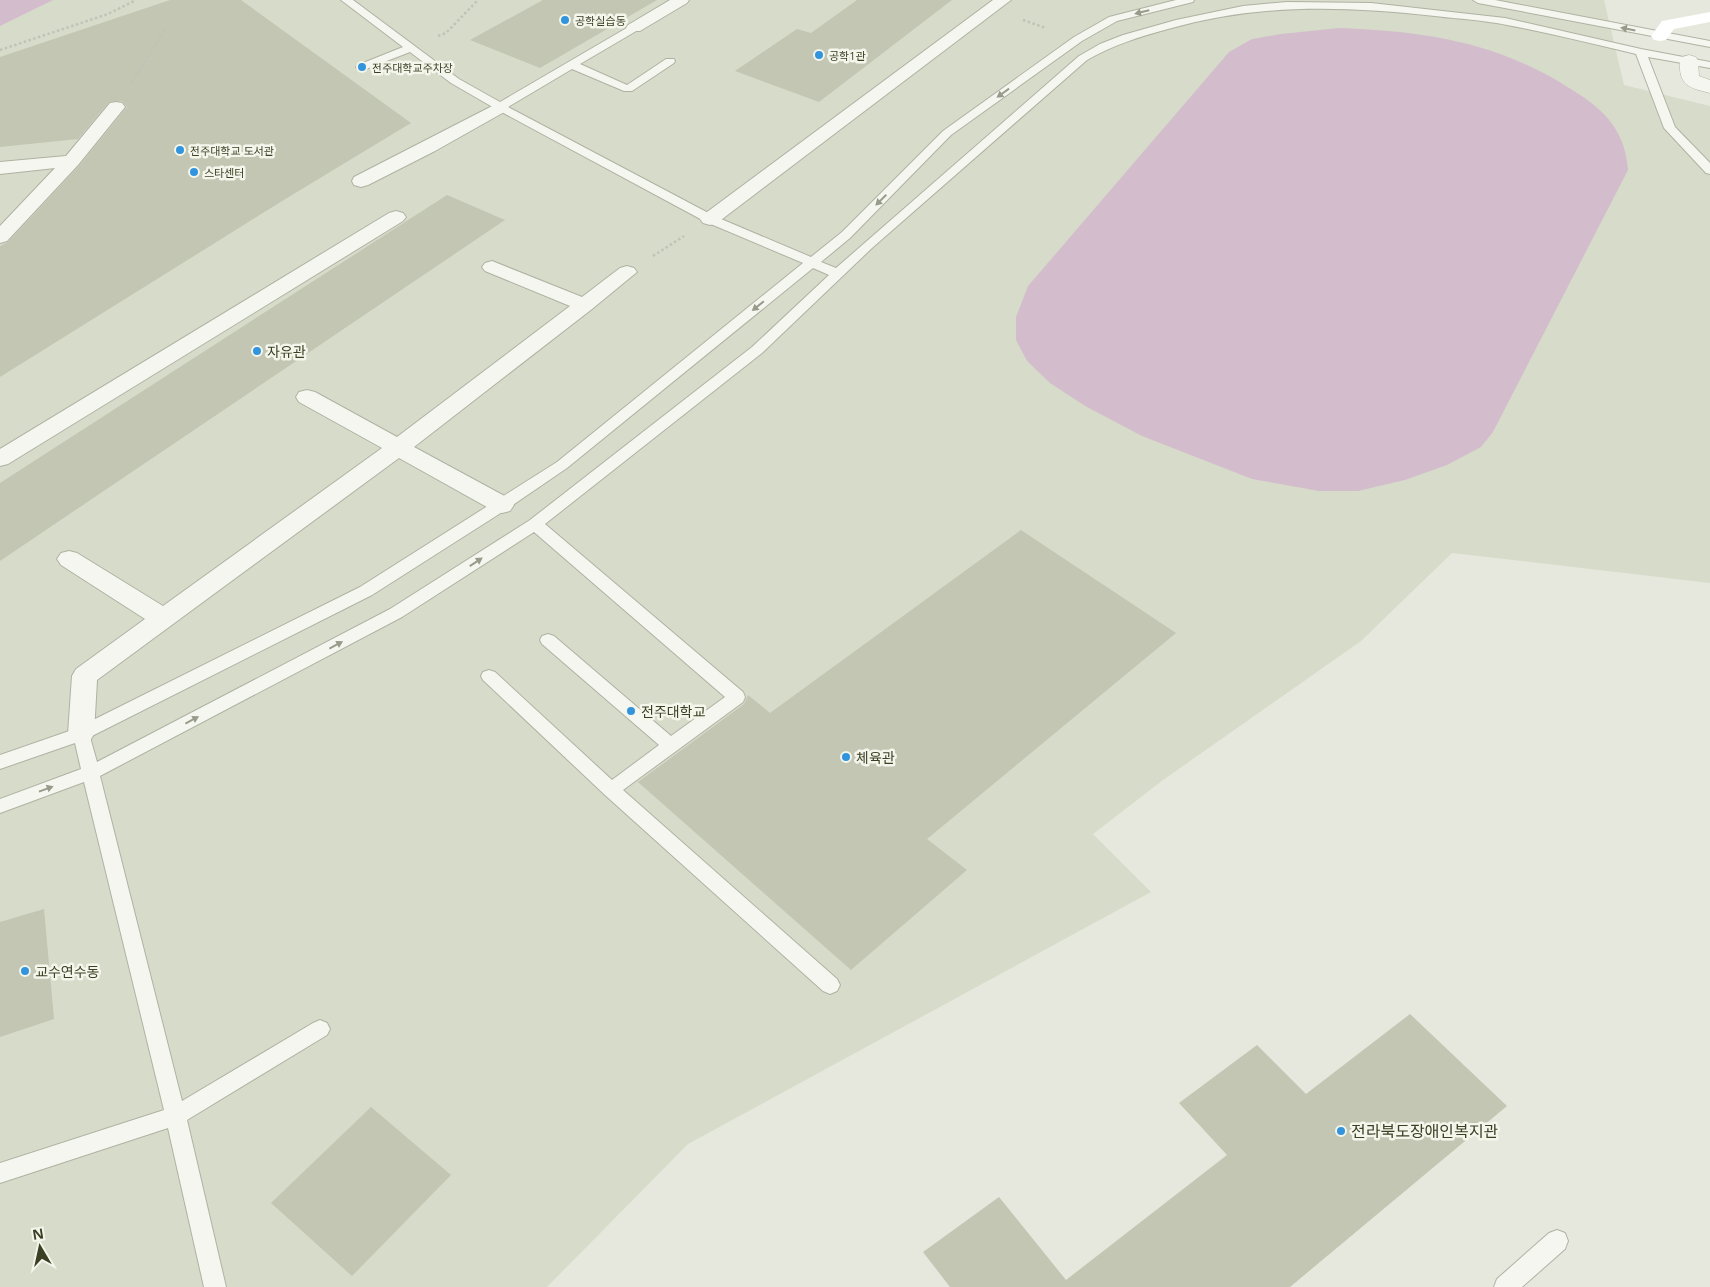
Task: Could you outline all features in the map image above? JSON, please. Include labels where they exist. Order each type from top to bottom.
[{"type":"main road","points":[[1660,36],[1668,25],[1710,17]]},
{"type":"street","points":[[634,28],[681,0]]},
{"type":"street","points":[[710,219],[1004,0]]},
{"type":"street","points":[[1689,61],[1690,79],[1710,87]]},
{"type":"street","points":[[0,237],[72,161],[116,107]]},
{"type":"street","points":[[361,181],[429,147],[500,107]]},
{"type":"street","points":[[0,168],[72,161]]},
{"type":"street","points":[[0,459],[396,217]]},
{"type":"street","points":[[492,267],[585,304]]},
{"type":"street","points":[[81,734],[85,676],[399,447],[627,272]]},
{"type":"street","points":[[307,397],[502,505]]},
{"type":"street","points":[[69,560],[164,618]]},
{"type":"lane","points":[[346,0],[455,82],[710,219],[839,274]]},
{"type":"lane","points":[[0,762],[81,734],[366,591],[502,505],[562,465],[846,235],[947,133],[1078,39],[1113,19],[1189,0]]},
{"type":"lane","points":[[1229,0],[1243,9]]},
{"type":"lane","points":[[1478,0],[1710,44]]},
{"type":"lane","points":[[0,806],[90,773],[396,613],[535,524],[757,350],[868,245],[1083,58],[1104,46],[1127,37],[1180,22],[1243,9],[1287,5],[1371,6],[1505,21],[1641,52],[1710,65]]},
{"type":"lane","points":[[500,107],[634,28]]},
{"type":"lane","points":[[362,67],[411,48]]},
{"type":"lane","points":[[1641,52],[1670,128],[1710,170]]},
{"type":"lane","points":[[572,65],[628,89],[670,61]]},
{"type":"lane","points":[[535,524],[737,697],[612,790]]},
{"type":"lane","points":[[548,640],[671,745]]},
{"type":"lane","points":[[489,676],[612,790],[830,985]]},
{"type":"lane","points":[[81,734],[176,1116],[215,1287]]},
{"type":"lane","points":[[0,1174],[176,1116],[320,1029]]},
{"type":"lane","points":[[1505,1287],[1557,1241]]},
{"type":"path","points":[[0,50],[108,14],[136,0]]},
{"type":"path","points":[[411,48],[446,32],[478,0]]},
{"type":"path","points":[[116,107],[166,28]]},
{"type":"path","points":[[627,272],[710,219]]},
{"type":"shaded area","name":"전주대학교","points":[[0,0],[1604,0],[1624,85],[1710,106],[1710,583],[1452,553],[1361,641],[1163,780],[1093,834],[1151,892],[688,1144],[547,1287],[0,1287]]},
{"type":"shaded area","points":[[0,0],[53,0],[0,26]]},
{"type":"shaded area","points":[[1339,28],[1399,32],[1456,41],[1512,58],[1539,71],[1579,94],[1600,110],[1609,120],[1622,142],[1628,170],[1493,432],[1481,447],[1447,465],[1405,480],[1358,491],[1319,491],[1252,479],[1142,436],[1085,406],[1050,383],[1027,361],[1016,340],[1016,317],[1028,286],[1229,52],[1252,39]]},
{"type":"building","name":"스타센터","points":[[170,0],[241,0],[411,123],[0,377],[0,246],[8,242],[79,166],[127,107],[122,101],[109,102],[78,139],[0,147],[0,57]]},
{"type":"building","name":"공학실습동","points":[[543,0],[657,0],[540,68],[470,40]]},
{"type":"building","name":"공학1관","points":[[857,0],[952,0],[819,102],[735,71],[797,29],[811,33]]},
{"type":"building","name":"자유관","points":[[447,195],[505,220],[0,561],[0,483]]},
{"type":"building","name":"체육관","points":[[1021,530],[1176,633],[927,839],[967,870],[851,970],[638,782],[744,704],[748,695],[770,713]]},
{"type":"building","name":"교수연수동","points":[[44,909],[54,1019],[0,1037],[0,922]]},
{"type":"building","name":"전라북도장애인복지관","points":[[1410,1014],[1507,1106],[1290,1287],[950,1287],[923,1252],[999,1197],[1066,1280],[1227,1155],[1179,1103],[1257,1045],[1306,1094]]},
{"type":"building","points":[[371,1107],[451,1175],[352,1276],[271,1203]]},
{"type":"place","name":"공학실습동","points":[[565,20]]},
{"type":"place","name":"공학1관","points":[[819,55]]},
{"type":"place","name":"전주대학교주차장","points":[[362,67]]},
{"type":"place","name":"전주대학교 도서관","points":[[180,150]]},
{"type":"place","name":"스타센터","points":[[194,172]]},
{"type":"place","name":"자유관","points":[[257,351]]},
{"type":"place","name":"전주대학교","points":[[631,711]]},
{"type":"place","name":"체육관","points":[[846,757]]},
{"type":"place","name":"교수연수동","points":[[25,971]]},
{"type":"place","name":"전라북도장애인복지관","points":[[1341,1131]]}]
